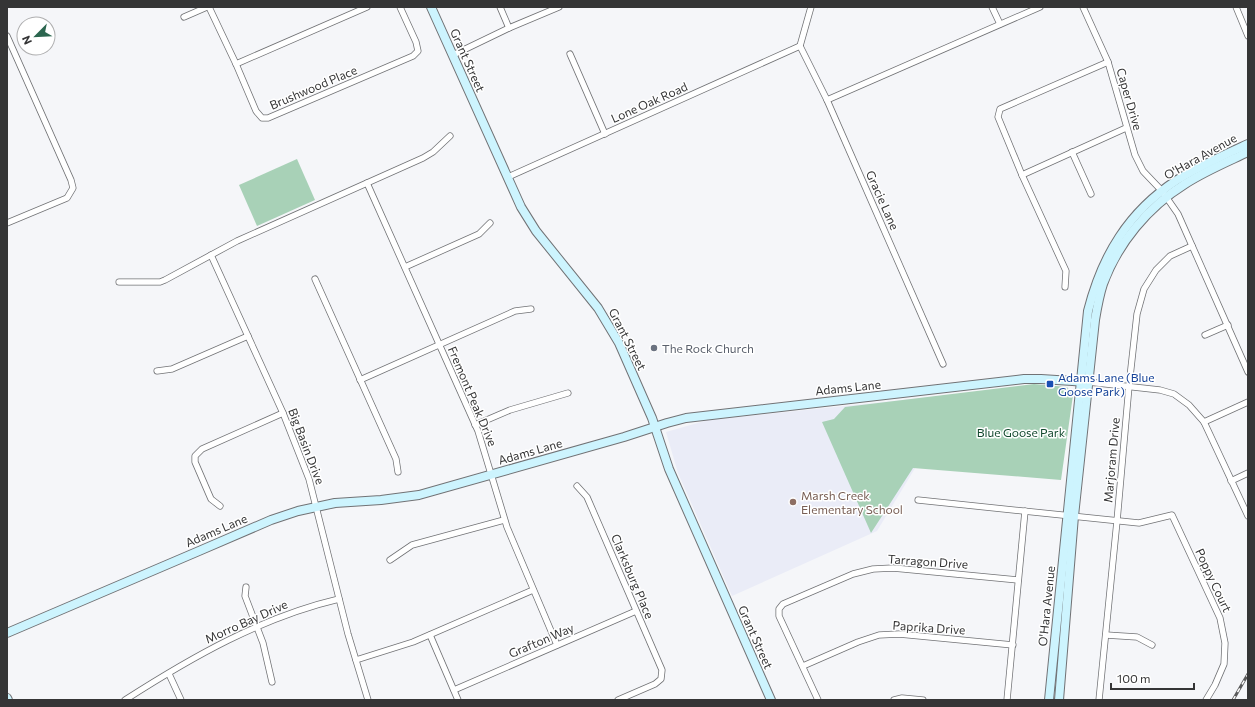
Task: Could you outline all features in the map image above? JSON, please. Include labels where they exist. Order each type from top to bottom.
[{"type":"street","points":[[184,17],[208,7]]},
{"type":"street","name":"Brushwood Place","points":[[208,7],[236,64],[256,112],[262,118],[268,118],[413,56],[418,51],[416,42],[400,7]]},
{"type":"street","points":[[236,64],[367,7]]},
{"type":"street","name":"Grant Street","points":[[431,7],[521,207],[536,231],[598,308],[619,343],[656,427],[669,469],[770,700]]},
{"type":"street","points":[[500,7],[509,28]]},
{"type":"street","points":[[453,55],[509,28],[558,7]]},
{"type":"street","points":[[800,46],[811,7]]},
{"type":"street","points":[[992,7],[1000,24]]},
{"type":"street","points":[[827,100],[1040,7]]},
{"type":"street","name":"Caper Drive","points":[[1083,7],[1108,62],[1135,156],[1144,171],[1164,194],[1178,214],[1248,372]]},
{"type":"street","points":[[1236,7],[1248,36]]},
{"type":"street","points":[[7,36],[71,180],[73,188],[67,198],[7,223]]},
{"type":"street","name":"Gracie Lane","points":[[800,46],[827,100],[943,364]]},
{"type":"street","name":"Lone Oak Road","points":[[508,177],[800,46]]},
{"type":"street","points":[[570,54],[605,134]]},
{"type":"street","points":[[1065,287],[1066,271],[1022,175],[998,117],[1000,109],[1108,62]]},
{"type":"street","points":[[1022,175],[1126,128]]},
{"type":"street","points":[[119,282],[160,282],[172,278],[237,241],[423,158],[433,152],[450,136]]},
{"type":"street","name":"O'Hara Avenue","points":[[1049,700],[1085,382],[1088,311],[1096,283],[1107,259],[1124,229],[1134,217],[1164,194],[1178,180],[1248,144]]},
{"type":"street","points":[[1072,152],[1091,194]]},
{"type":"street","name":"O'Hara Avenue","points":[[1164,194],[1248,152]]},
{"type":"street","name":"Fremont Peak Drive","points":[[367,183],[476,425],[492,474],[504,520],[557,645]]},
{"type":"street","points":[[405,267],[479,234],[490,223]]},
{"type":"street","name":"Marjoram Drive","points":[[1099,700],[1129,386],[1138,314],[1144,289],[1156,270],[1170,256],[1192,246]]},
{"type":"street","name":"Big Basin Drive","points":[[211,255],[283,413],[305,467],[339,599],[368,700]]},
{"type":"street","points":[[315,279],[396,459],[398,472]]},
{"type":"street","points":[[360,380],[515,311],[531,309]]},
{"type":"street","points":[[1205,335],[1228,325]]},
{"type":"street","points":[[157,371],[172,369],[248,336]]},
{"type":"street","name":"Adams Lane","points":[[7,633],[271,520],[298,511],[349,501],[419,495],[656,427],[667,422],[701,415],[996,382],[1040,379],[1085,382]]},
{"type":"street","points":[[1085,382],[1160,390],[1174,394],[1189,405],[1204,422],[1230,481],[1248,516]]},
{"type":"street","points":[[476,425],[510,410],[568,393]]},
{"type":"street","points":[[1204,422],[1248,402]]},
{"type":"street","points":[[220,506],[211,498],[195,462],[195,456],[202,449],[283,413]]},
{"type":"street","points":[[1230,481],[1248,473]]},
{"type":"street","name":"Clarksburg Place","points":[[577,486],[587,497],[662,670],[661,678],[655,684],[618,700]]},
{"type":"street","points":[[918,500],[1117,521]]},
{"type":"street","points":[[1008,700],[1025,511]]},
{"type":"street","name":"Poppy Court","points":[[1117,521],[1139,523],[1172,515],[1220,618],[1225,643],[1224,664],[1215,685],[1206,700]]},
{"type":"street","name":"O'Hara Avenue","points":[[1059,700],[1071,516]]},
{"type":"street","points":[[390,560],[412,545],[504,520]]},
{"type":"street","name":"Tarragon Drive","points":[[803,666],[779,616],[779,609],[783,604],[852,574],[873,569],[893,568],[1018,580]]},
{"type":"street","points":[[246,587],[245,596],[258,627],[272,682]]},
{"type":"street","points":[[356,660],[402,646],[430,635],[533,590]]},
{"type":"street","name":"Morro Bay Drive","points":[[125,700],[222,642],[306,607],[339,599]]},
{"type":"street","name":"Grafton Way","points":[[454,690],[636,611]]},
{"type":"street","name":"Paprika Drive","points":[[803,666],[858,642],[879,635],[899,634],[1012,645]]},
{"type":"street","points":[[430,635],[458,700]]},
{"type":"street","points":[[1106,635],[1138,637],[1152,645]]},
{"type":"street","points":[[803,666],[818,700]]},
{"type":"street","points":[[169,674],[181,700]]},
{"type":"street","points":[[894,700],[902,698],[923,700]]},
{"type":"shaded area","name":"Marsh Creek Elementary School","points":[[960,394],[877,531],[732,596],[678,473],[666,432],[708,420]]},
{"type":"green space","points":[[297,159],[315,200],[257,226],[239,185]]},
{"type":"green space","name":"Blue Goose Park","points":[[1034,384],[1067,387],[1073,395],[1061,480],[913,468],[871,533],[822,422],[834,419],[845,407]]},
{"type":"railway","points":[[1233,700],[1248,674]]},
{"type":"place","name":"The Rock Church","points":[[654,348]]},
{"type":"place","name":"Adams Lane (Blue Goose Park)","points":[[1050,384]]},
{"type":"place","name":"Marsh Creek Elementary School","points":[[793,502]]}]
